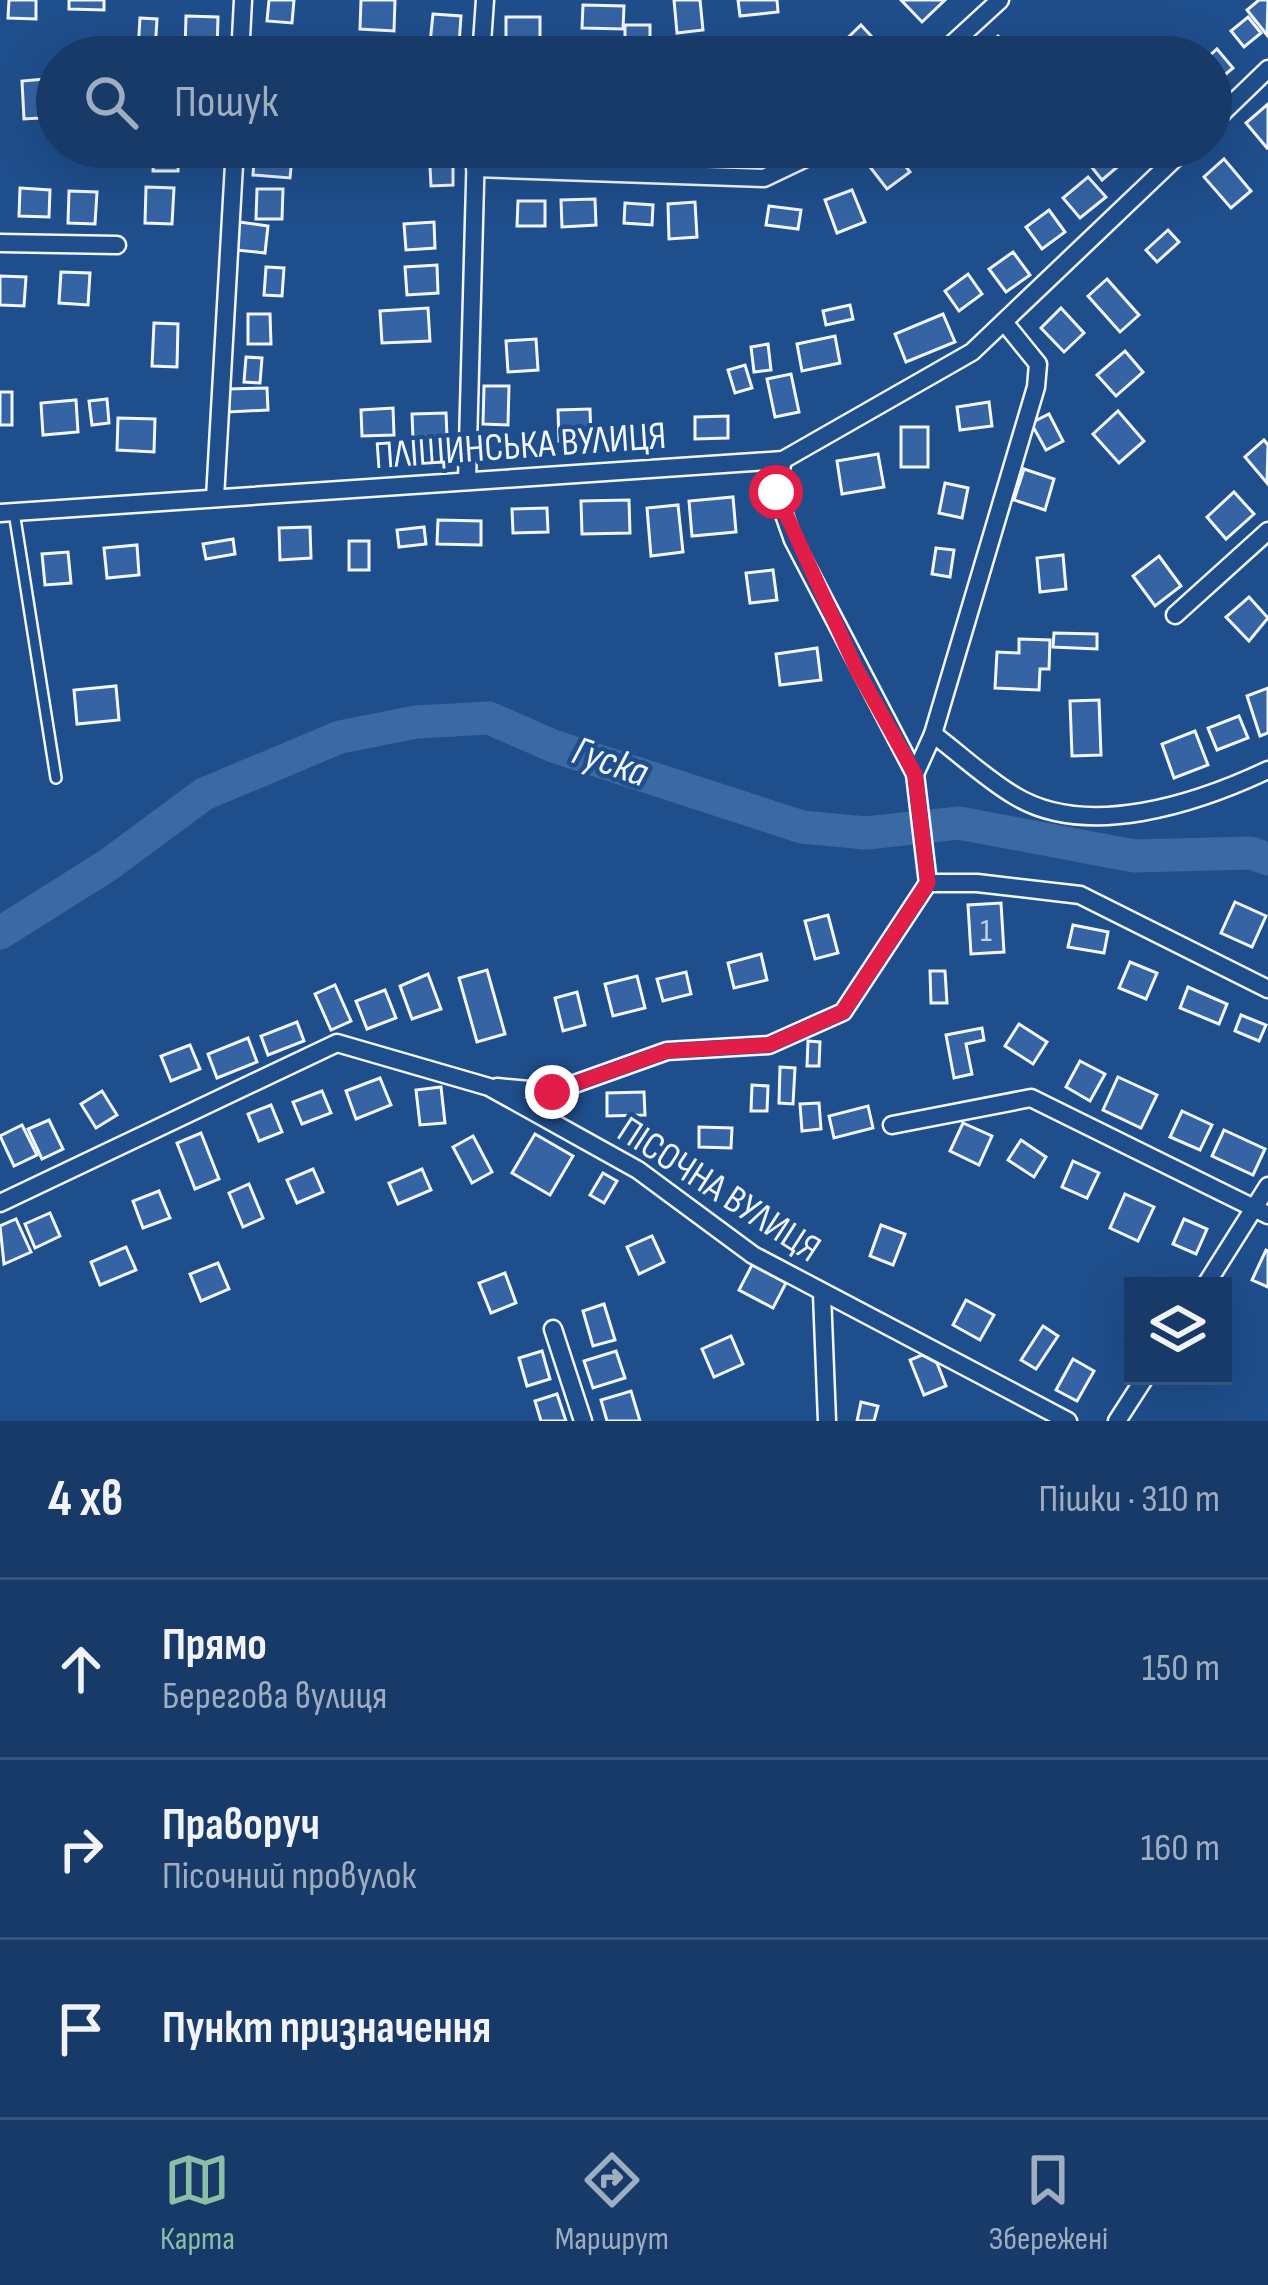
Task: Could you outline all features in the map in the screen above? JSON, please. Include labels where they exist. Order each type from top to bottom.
[{"type":"street","points":[[241,36],[243,0]]},
{"type":"street","points":[[483,36],[485,0]]},
{"type":"street","points":[[961,36],[1000,0]]},
{"type":"street","points":[[1232,104],[1268,69]]},
{"type":"street","points":[[215,498],[234,168]]},
{"type":"street","points":[[467,481],[475,168],[764,178],[785,168]]},
{"type":"street","name":"ПЛІЩИНСЬКА ВУЛИЦЯ","points":[[7,512],[783,460],[972,352],[1165,168]]},
{"type":"street","points":[[0,243],[117,245]]},
{"type":"street","points":[[915,774],[932,734],[1036,387],[1038,364],[1004,322]]},
{"type":"street","points":[[489,1087],[552,1092],[667,1051],[769,1045],[843,1012],[928,883],[915,774],[793,539],[776,492],[783,460]]},
{"type":"street","points":[[1175,615],[1268,531]]},
{"type":"street","points":[[932,734],[1018,799],[1083,818],[1150,810],[1268,770]]},
{"type":"street","points":[[928,883],[977,883],[1080,896],[1268,989]]},
{"type":"street","name":"ПІСОЧНА ВУЛИЦЯ","points":[[0,1203],[337,1043],[489,1087],[638,1170],[753,1256],[1068,1421]]},
{"type":"street","points":[[892,1126],[1031,1098],[1262,1212]]},
{"type":"street","points":[[1211,1277],[1262,1212],[1268,1186]]},
{"type":"street","points":[[822,1294],[830,1384],[827,1421]]},
{"type":"street","points":[[553,1329],[584,1421]]},
{"type":"street","points":[[1117,1421],[1140,1385]]},
{"type":"lane","points":[[7,512],[56,778]]},
{"type":"building","points":[[9,0],[36,0],[36,19],[8,18]]},
{"type":"building","points":[[69,0],[104,0],[104,10],[69,9]]},
{"type":"building","points":[[269,0],[294,0],[292,23],[267,21]]},
{"type":"building","points":[[361,0],[395,0],[394,31],[360,29]]},
{"type":"building","points":[[674,0],[700,0],[703,30],[677,33]]},
{"type":"building","points":[[738,0],[777,0],[778,12],[740,16]]},
{"type":"building","points":[[901,0],[945,0],[922,22]]},
{"type":"building","points":[[1259,0],[1268,0],[1267,35],[1247,10]]},
{"type":"building","points":[[583,5],[624,6],[623,29],[582,28]]},
{"type":"building","points":[[433,14],[461,16],[460,36],[431,36]]},
{"type":"building","points":[[186,16],[218,17],[217,36],[185,36]]},
{"type":"building","points":[[506,17],[540,17],[540,36],[506,36]]},
{"type":"building","points":[[1248,17],[1261,33],[1244,47],[1231,31]]},
{"type":"building","points":[[140,18],[157,19],[156,36],[139,36]]},
{"type":"building","points":[[625,25],[650,25],[650,36],[625,36]]},
{"type":"building","points":[[861,25],[871,36],[850,36]]},
{"type":"building","points":[[36,80],[36,118],[24,119],[22,81]]},
{"type":"building","points":[[1268,104],[1268,147],[1267,148],[1246,123]]},
{"type":"building","points":[[254,168],[291,168],[290,178],[253,175]]},
{"type":"building","points":[[430,168],[453,168],[453,185],[431,186]]},
{"type":"building","points":[[871,168],[907,168],[910,172],[887,189]]},
{"type":"building","points":[[1092,168],[1116,168],[1102,180]]},
{"type":"building","points":[[1214,168],[1232,168],[1251,191],[1231,208],[1204,177]]},
{"type":"building","points":[[1088,177],[1106,197],[1080,218],[1063,198]]},
{"type":"building","points":[[146,187],[174,188],[172,224],[145,223]]},
{"type":"building","points":[[20,188],[50,190],[49,217],[19,216]]},
{"type":"building","points":[[257,189],[283,189],[282,219],[256,219]]},
{"type":"building","points":[[852,190],[865,222],[837,233],[825,200]]},
{"type":"building","points":[[69,191],[97,192],[95,224],[68,223]]},
{"type":"building","points":[[595,199],[596,225],[562,227],[561,200]]},
{"type":"building","points":[[518,201],[545,201],[545,226],[517,226]]},
{"type":"building","points":[[695,202],[697,237],[669,239],[668,204]]},
{"type":"building","points":[[625,203],[653,205],[652,225],[624,223]]},
{"type":"building","points":[[769,206],[801,210],[798,229],[766,225]]},
{"type":"building","points":[[1049,210],[1065,232],[1042,249],[1026,227]]},
{"type":"building","points":[[239,222],[268,226],[265,253],[236,250]]},
{"type":"building","points":[[434,222],[435,248],[406,250],[404,224]]},
{"type":"building","points":[[1168,230],[1179,242],[1157,262],[1146,250]]},
{"type":"building","points":[[1013,252],[1030,275],[1006,292],[989,269]]},
{"type":"building","points":[[437,265],[438,293],[407,295],[405,267]]},
{"type":"building","points":[[266,267],[284,268],[282,296],[264,295]]},
{"type":"building","points":[[61,272],[90,273],[88,305],[59,303]]},
{"type":"building","points":[[968,274],[982,294],[959,311],[945,291]]},
{"type":"building","points":[[0,276],[26,277],[24,306],[0,305]]},
{"type":"building","points":[[1107,279],[1139,315],[1120,332],[1088,296]]},
{"type":"building","points":[[850,305],[853,319],[826,325],[823,311]]},
{"type":"building","points":[[428,308],[430,341],[382,343],[380,311]]},
{"type":"building","points":[[1061,308],[1084,333],[1064,352],[1041,328]]},
{"type":"building","points":[[248,314],[270,314],[271,344],[248,344]]},
{"type":"building","points":[[943,314],[955,342],[906,362],[895,334]]},
{"type":"building","points":[[154,323],[178,324],[177,367],[152,366]]},
{"type":"building","points":[[835,336],[840,363],[802,371],[797,344]]},
{"type":"building","points":[[536,339],[538,370],[508,372],[506,341]]},
{"type":"building","points":[[768,344],[771,370],[754,372],[751,347]]},
{"type":"building","points":[[1125,351],[1143,372],[1116,396],[1097,375]]},
{"type":"building","points":[[246,357],[262,358],[260,383],[244,382]]},
{"type":"building","points":[[745,365],[752,388],[735,393],[728,370]]},
{"type":"building","points":[[791,374],[799,412],[775,417],[767,379]]},
{"type":"building","points":[[484,386],[509,386],[508,425],[483,424]]},
{"type":"building","points":[[267,388],[268,410],[229,412],[228,389]]},
{"type":"building","points":[[0,392],[12,392],[12,425],[0,425]]},
{"type":"building","points":[[107,399],[109,423],[92,425],[89,401]]},
{"type":"building","points":[[76,400],[78,432],[43,435],[41,403]]},
{"type":"building","points":[[989,402],[992,426],[960,430],[957,407]]},
{"type":"building","points":[[393,408],[394,435],[362,436],[361,410]]},
{"type":"building","points":[[590,409],[591,440],[559,441],[558,410]]},
{"type":"building","points":[[1118,411],[1144,441],[1119,463],[1093,434]]},
{"type":"building","points":[[446,413],[447,436],[413,438],[412,414]]},
{"type":"building","points":[[1049,414],[1063,441],[1046,450],[1031,423]]},
{"type":"building","points":[[728,416],[728,438],[695,439],[695,417]]},
{"type":"building","points":[[118,418],[155,419],[154,452],[117,450]]},
{"type":"building","points":[[901,427],[928,427],[928,467],[901,467]]},
{"type":"building","points":[[1264,440],[1268,445],[1267,483],[1245,457]]},
{"type":"building","points":[[878,454],[884,487],[842,494],[837,461]]},
{"type":"building","points":[[1024,469],[1054,479],[1045,510],[1014,500]]},
{"type":"building","points":[[945,483],[968,488],[962,518],[939,513]]},
{"type":"building","points":[[1234,492],[1254,514],[1226,539],[1207,517]]},
{"type":"building","points":[[733,497],[736,532],[692,536],[689,501]]},
{"type":"building","points":[[629,500],[630,533],[582,534],[581,501]]},
{"type":"building","points":[[678,505],[683,552],[651,556],[647,508]]},
{"type":"building","points":[[547,508],[548,532],[513,533],[512,509]]},
{"type":"building","points":[[438,520],[481,521],[481,545],[437,544]]},
{"type":"building","points":[[310,527],[311,558],[280,560],[279,528]]},
{"type":"building","points":[[424,527],[426,544],[399,547],[397,530]]},
{"type":"building","points":[[233,539],[235,554],[206,559],[203,544]]},
{"type":"building","points":[[349,541],[369,541],[369,570],[349,570]]},
{"type":"building","points":[[137,545],[139,575],[107,578],[104,548]]},
{"type":"building","points":[[936,548],[954,550],[950,577],[932,574]]},
{"type":"building","points":[[68,552],[71,583],[45,585],[42,554]]},
{"type":"building","points":[[1063,555],[1066,589],[1040,592],[1037,558]]},
{"type":"building","points":[[1159,556],[1181,586],[1155,606],[1133,576]]},
{"type":"building","points":[[773,570],[777,600],[750,603],[746,573]]},
{"type":"building","points":[[1249,597],[1268,618],[1249,641],[1226,617]]},
{"type":"building","points":[[1054,633],[1097,634],[1097,649],[1053,647]]},
{"type":"building","points":[[1019,639],[1050,640],[1049,669],[1040,669],[1039,690],[995,688],[997,652],[1019,653]]},
{"type":"building","points":[[817,648],[821,680],[780,685],[776,654]]},
{"type":"building","points":[[116,686],[119,720],[77,724],[74,690]]},
{"type":"building","points":[[1268,688],[1268,733],[1260,736],[1247,696]]},
{"type":"building","points":[[1099,700],[1101,755],[1072,756],[1070,701]]},
{"type":"building","points":[[1239,716],[1248,738],[1217,750],[1208,728]]},
{"type":"building","points":[[1195,731],[1208,765],[1174,778],[1162,744]]},
{"type":"building","points":[[1235,902],[1266,916],[1252,947],[1221,933]]},
{"type":"building","points":[[1001,903],[1004,952],[971,954],[968,905]]},
{"type":"building","points":[[828,915],[838,953],[815,959],[805,921]]},
{"type":"building","points":[[1073,925],[1108,932],[1104,953],[1068,947]]},
{"type":"building","points":[[761,954],[767,980],[734,988],[728,963]]},
{"type":"building","points":[[1130,962],[1157,973],[1146,999],[1119,988]]},
{"type":"building","points":[[487,970],[505,1034],[477,1042],[459,978]]},
{"type":"building","points":[[930,971],[945,971],[947,1003],[931,1003]]},
{"type":"building","points":[[686,972],[691,994],[663,1001],[657,979]]},
{"type":"building","points":[[428,974],[441,1009],[412,1019],[400,986]]},
{"type":"building","points":[[637,976],[645,1008],[613,1016],[605,984]]},
{"type":"building","points":[[335,985],[351,1021],[331,1030],[315,994]]},
{"type":"building","points":[[1188,987],[1227,1004],[1219,1024],[1180,1008]]},
{"type":"building","points":[[385,990],[396,1018],[367,1029],[356,1001]]},
{"type":"building","points":[[577,992],[585,1025],[563,1031],[555,998]]},
{"type":"building","points":[[1241,1015],[1266,1025],[1259,1041],[1235,1031]]},
{"type":"building","points":[[297,1022],[304,1041],[268,1055],[261,1036]]},
{"type":"building","points":[[1019,1024],[1047,1042],[1033,1064],[1005,1046]]},
{"type":"building","points":[[982,1028],[984,1040],[966,1044],[972,1074],[954,1078],[946,1035]]},
{"type":"building","points":[[248,1038],[257,1062],[217,1078],[208,1054]]},
{"type":"building","points":[[808,1041],[820,1042],[819,1066],[807,1066]]},
{"type":"building","points":[[190,1045],[200,1069],[171,1081],[161,1056]]},
{"type":"building","points":[[1080,1061],[1105,1074],[1090,1101],[1066,1087]]},
{"type":"building","points":[[780,1067],[795,1068],[793,1104],[779,1103]]},
{"type":"building","points":[[1118,1077],[1157,1095],[1141,1128],[1103,1110]]},
{"type":"building","points":[[380,1078],[391,1105],[356,1119],[346,1091]]},
{"type":"building","points":[[752,1085],[768,1086],[767,1111],[751,1111]]},
{"type":"building","points":[[441,1087],[445,1123],[420,1125],[416,1090]]},
{"type":"building","points":[[102,1091],[117,1115],[96,1128],[81,1104]]},
{"type":"building","points":[[322,1091],[331,1113],[302,1124],[293,1102]]},
{"type":"building","points":[[644,1092],[645,1115],[607,1116],[607,1093]]},
{"type":"building","points":[[819,1103],[821,1129],[802,1131],[800,1104]]},
{"type":"building","points":[[271,1105],[282,1132],[259,1141],[248,1114]]},
{"type":"building","points":[[868,1106],[873,1128],[834,1138],[829,1116]]},
{"type":"building","points":[[1182,1111],[1212,1125],[1200,1150],[1170,1137]]},
{"type":"building","points":[[49,1120],[63,1149],[42,1159],[28,1129]]},
{"type":"building","points":[[963,1123],[992,1136],[979,1165],[950,1151]]},
{"type":"building","points":[[22,1125],[37,1155],[14,1166],[0,1136]]},
{"type":"building","points":[[699,1127],[732,1128],[731,1148],[699,1147]]},
{"type":"building","points":[[1224,1130],[1265,1149],[1253,1175],[1212,1156]]},
{"type":"building","points":[[201,1133],[219,1179],[195,1189],[177,1143]]},
{"type":"building","points":[[535,1134],[573,1156],[550,1195],[512,1173]]},
{"type":"building","points":[[473,1136],[492,1172],[472,1183],[453,1147]]},
{"type":"building","points":[[1021,1140],[1046,1157],[1034,1177],[1008,1160]]},
{"type":"building","points":[[1073,1161],[1099,1173],[1087,1198],[1062,1187]]},
{"type":"building","points":[[313,1169],[323,1192],[297,1203],[287,1180]]},
{"type":"building","points":[[422,1169],[431,1190],[398,1204],[389,1183]]},
{"type":"building","points":[[603,1173],[617,1181],[604,1203],[590,1195]]},
{"type":"building","points":[[249,1184],[263,1218],[243,1227],[229,1193]]},
{"type":"building","points":[[159,1191],[170,1218],[143,1228],[133,1201]]},
{"type":"building","points":[[1125,1194],[1154,1207],[1138,1241],[1110,1228]]},
{"type":"building","points":[[50,1213],[60,1236],[35,1248],[25,1224]]},
{"type":"building","points":[[16,1219],[31,1252],[4,1264],[0,1226]]},
{"type":"building","points":[[1184,1219],[1207,1229],[1196,1254],[1173,1244]]},
{"type":"building","points":[[881,1225],[905,1234],[893,1265],[870,1256]]},
{"type":"building","points":[[652,1236],[664,1262],[639,1274],[627,1247]]},
{"type":"building","points":[[126,1247],[136,1270],[100,1285],[91,1262]]},
{"type":"building","points":[[1268,1251],[1268,1287],[1252,1280]]},
{"type":"building","points":[[218,1263],[229,1289],[201,1301],[190,1274]]},
{"type":"building","points":[[752,1265],[786,1283],[773,1308],[739,1290]]},
{"type":"building","points":[[505,1273],[516,1303],[491,1313],[479,1283]]},
{"type":"building","points":[[966,1300],[994,1315],[980,1340],[953,1325]]},
{"type":"building","points":[[604,1304],[615,1340],[593,1346],[583,1311]]},
{"type":"building","points":[[1043,1326],[1058,1336],[1036,1369],[1021,1360]]},
{"type":"building","points":[[731,1336],[743,1364],[714,1377],[702,1349]]},
{"type":"building","points":[[542,1351],[550,1379],[527,1386],[519,1358]]},
{"type":"building","points":[[616,1351],[625,1378],[593,1388],[584,1361]]},
{"type":"building","points":[[922,1355],[937,1363],[946,1386],[924,1395],[910,1360]]},
{"type":"building","points":[[1073,1359],[1094,1371],[1077,1401],[1056,1390]]},
{"type":"building","points":[[631,1391],[640,1421],[607,1421],[601,1400]]},
{"type":"building","points":[[557,1394],[566,1421],[541,1421],[535,1401]]},
{"type":"building","points":[[861,1402],[878,1406],[874,1421],[857,1421]]},
{"type":"waterway","name":"Гуска","points":[[0,933],[108,865],[204,794],[340,737],[416,722],[489,718],[553,746],[802,827],[866,833],[959,823],[1134,856],[1251,853],[1268,859]]},
{"type":"route","points":[[552,1092],[596,1072],[667,1051],[769,1045],[843,1012],[928,883],[915,774],[856,668],[793,539],[776,492]]}]
